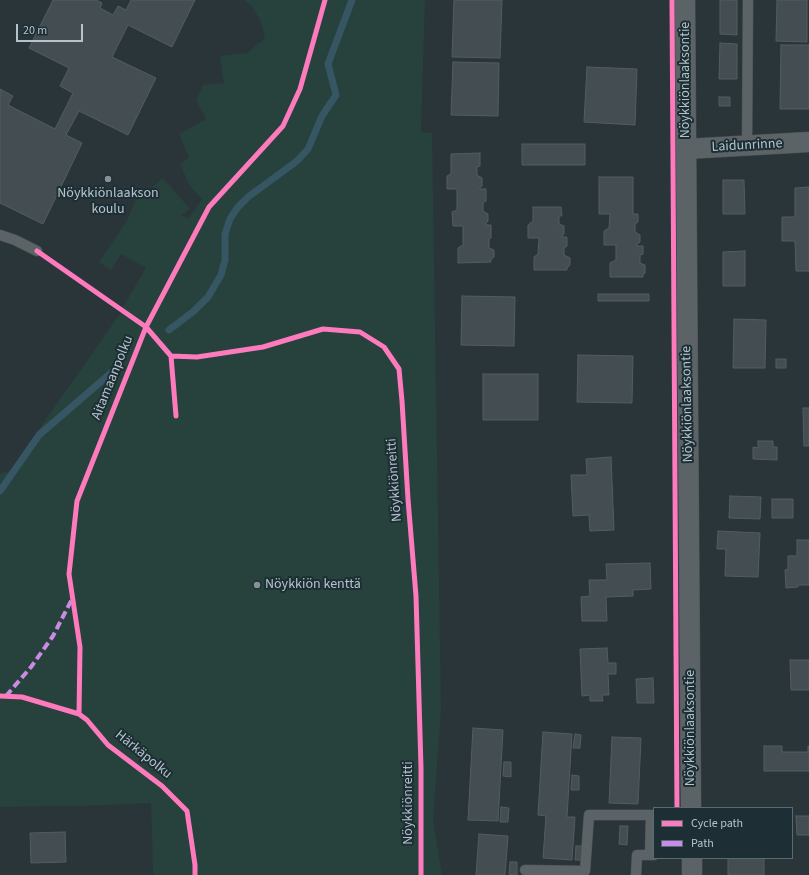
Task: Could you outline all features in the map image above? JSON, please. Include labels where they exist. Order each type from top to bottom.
[{"type":"street","name":"Nöykkiönlaaksontie","points":[[685,0],[692,807]]},
{"type":"street","name":"Laidunrinne","points":[[686,149],[809,142]]},
{"type":"street","points":[[692,859],[692,875]]},
{"type":"lane","points":[[747,146],[748,0]]},
{"type":"lane","points":[[0,235],[15,240],[37,251]]},
{"type":"lane","points":[[524,870],[585,871],[589,814],[651,815],[652,855],[636,855],[636,875]]},
{"type":"green space","points":[[244,0],[425,0],[421,132],[432,133],[441,709],[433,820],[442,875],[153,875],[151,803],[0,807],[0,473],[9,472],[124,308],[123,307],[146,268],[121,254],[111,270],[99,262],[126,222],[135,202],[163,178],[190,209],[181,216],[189,218],[202,199],[190,186],[180,165],[189,157],[179,134],[206,119],[196,100],[203,85],[224,83],[220,56],[247,53],[265,38],[261,22],[252,6]]},
{"type":"building","points":[[53,0],[96,0],[102,3],[100,8],[113,15],[118,6],[126,10],[131,0],[195,0],[172,47],[128,25],[112,57],[156,78],[128,135],[79,111],[66,135],[82,143],[43,224],[0,203],[0,89],[13,96],[8,105],[55,129],[73,93],[60,86],[69,68],[29,48]]},
{"type":"building","points":[[454,0],[502,0],[500,58],[452,57]]},
{"type":"building","points":[[720,0],[737,0],[737,35],[720,34]]},
{"type":"building","points":[[777,0],[807,0],[807,42],[776,41]]},
{"type":"building","points":[[720,43],[737,44],[737,79],[719,79]]},
{"type":"building","points":[[781,45],[809,45],[809,109],[780,109]]},
{"type":"building","points":[[453,62],[499,63],[498,116],[451,115]]},
{"type":"building","points":[[587,67],[637,69],[635,125],[584,122]]},
{"type":"building","points":[[719,97],[730,97],[730,106],[719,106]]},
{"type":"building","points":[[522,144],[585,144],[585,165],[522,165]]},
{"type":"building","points":[[480,153],[480,166],[477,167],[477,175],[482,178],[482,186],[480,189],[486,189],[486,201],[483,203],[483,211],[488,214],[488,221],[486,225],[491,225],[489,248],[494,250],[494,257],[491,259],[491,262],[458,263],[458,248],[463,245],[463,226],[453,226],[452,212],[457,210],[457,189],[447,189],[447,176],[451,174],[451,154]]},
{"type":"building","points":[[599,177],[633,177],[633,214],[638,214],[638,222],[635,224],[635,232],[640,235],[640,242],[637,246],[643,246],[643,254],[640,255],[640,263],[645,265],[645,273],[643,277],[610,277],[610,263],[616,260],[616,245],[604,245],[604,231],[609,228],[610,214],[599,214]]},
{"type":"building","points":[[723,180],[744,180],[745,214],[723,214]]},
{"type":"building","points":[[809,187],[809,271],[796,271],[795,241],[782,241],[782,217],[795,217],[795,188]]},
{"type":"building","points":[[533,207],[561,207],[562,215],[559,217],[559,224],[564,226],[564,234],[561,237],[567,237],[567,246],[564,248],[564,255],[570,258],[570,265],[567,270],[534,270],[534,257],[538,254],[539,238],[528,238],[528,225],[533,221]]},
{"type":"building","points":[[745,251],[745,286],[723,286],[723,252]]},
{"type":"building","points":[[598,294],[649,294],[649,301],[598,301]]},
{"type":"building","points":[[462,296],[515,297],[514,346],[461,345]]},
{"type":"building","points":[[734,319],[766,320],[765,368],[733,368]]},
{"type":"building","points":[[578,355],[633,356],[632,403],[577,402]]},
{"type":"building","points":[[776,359],[786,359],[786,368],[776,368]]},
{"type":"building","points":[[483,374],[538,374],[538,420],[483,420]]},
{"type":"building","points":[[803,408],[809,408],[809,446],[804,446]]},
{"type":"building","points":[[758,441],[773,441],[773,447],[777,447],[777,460],[753,459],[753,447],[758,448]]},
{"type":"building","points":[[611,457],[614,530],[590,531],[589,515],[573,516],[571,475],[587,475],[586,459]]},
{"type":"building","points":[[730,496],[761,497],[760,519],[729,518]]},
{"type":"building","points":[[772,499],[793,499],[793,518],[772,518]]},
{"type":"building","points":[[718,531],[760,533],[758,577],[725,576],[726,549],[717,549]]},
{"type":"building","points":[[797,540],[809,540],[809,585],[798,585],[798,587],[786,588],[785,570],[788,569],[788,556],[797,556]]},
{"type":"building","points":[[650,563],[651,589],[633,590],[633,596],[606,597],[607,621],[582,621],[581,597],[590,596],[589,580],[607,580],[606,564]]},
{"type":"building","points":[[607,648],[608,663],[616,663],[616,674],[608,674],[609,695],[602,695],[603,701],[590,701],[590,695],[582,696],[580,649]]},
{"type":"building","points":[[790,660],[809,660],[809,690],[791,690]]},
{"type":"building","points":[[653,678],[654,703],[637,703],[636,679]]},
{"type":"building","points":[[473,728],[503,730],[498,821],[468,820]]},
{"type":"building","points":[[543,732],[572,734],[567,817],[575,817],[572,860],[543,858],[546,816],[538,815]]},
{"type":"building","points":[[575,734],[581,735],[580,748],[573,748]]},
{"type":"building","points":[[612,737],[641,738],[638,804],[609,803]]},
{"type":"building","points":[[764,746],[782,746],[782,752],[808,752],[809,746],[809,771],[764,771]]},
{"type":"building","points":[[504,762],[511,762],[511,777],[503,776]]},
{"type":"building","points":[[572,775],[579,776],[579,790],[571,790]]},
{"type":"building","points":[[501,807],[509,808],[508,822],[500,822]]},
{"type":"building","points":[[796,816],[809,816],[809,835],[797,835]]},
{"type":"building","points":[[620,826],[628,826],[627,845],[619,844]]},
{"type":"building","points":[[65,832],[66,862],[31,863],[30,833]]},
{"type":"building","points":[[479,834],[508,836],[505,875],[476,875]]},
{"type":"building","points":[[576,846],[583,846],[583,860],[575,860]]},
{"type":"building","points":[[728,859],[764,859],[764,875],[728,875]]},
{"type":"building","points":[[510,862],[517,862],[517,875],[509,875]]},
{"type":"waterway","points":[[169,330],[194,311],[208,297],[221,275],[225,260],[225,234],[230,219],[238,207],[248,197],[297,161],[308,149],[322,116],[336,95],[328,64],[352,0]]},
{"type":"waterway","points":[[0,491],[39,435],[118,367]]},
{"type":"marked path","points":[[6,696],[31,667],[53,636],[72,599]]},
{"type":"cycle path","name":"Aitamaanpolku","points":[[79,714],[80,647],[69,574],[77,501],[146,327],[209,207],[283,126],[300,89],[325,0]]},
{"type":"cycle path","points":[[672,0],[677,807]]},
{"type":"cycle path","name":"Nöykkiönreitti","points":[[37,251],[146,327],[171,356],[197,357],[263,347],[323,329],[360,332],[384,347],[399,369],[416,596],[421,768],[421,875]]},
{"type":"cycle path","points":[[171,356],[176,416]]},
{"type":"cycle path","name":"Härkäpolku","points":[[0,696],[22,697],[79,714],[87,720],[108,745],[162,786],[187,811],[195,865],[195,875]]},
{"type":"place","name":"Nöykkiönlaakson koulu","points":[[108,179]]},
{"type":"place","name":"Nöykkiön kenttä","points":[[257,585]]}]
